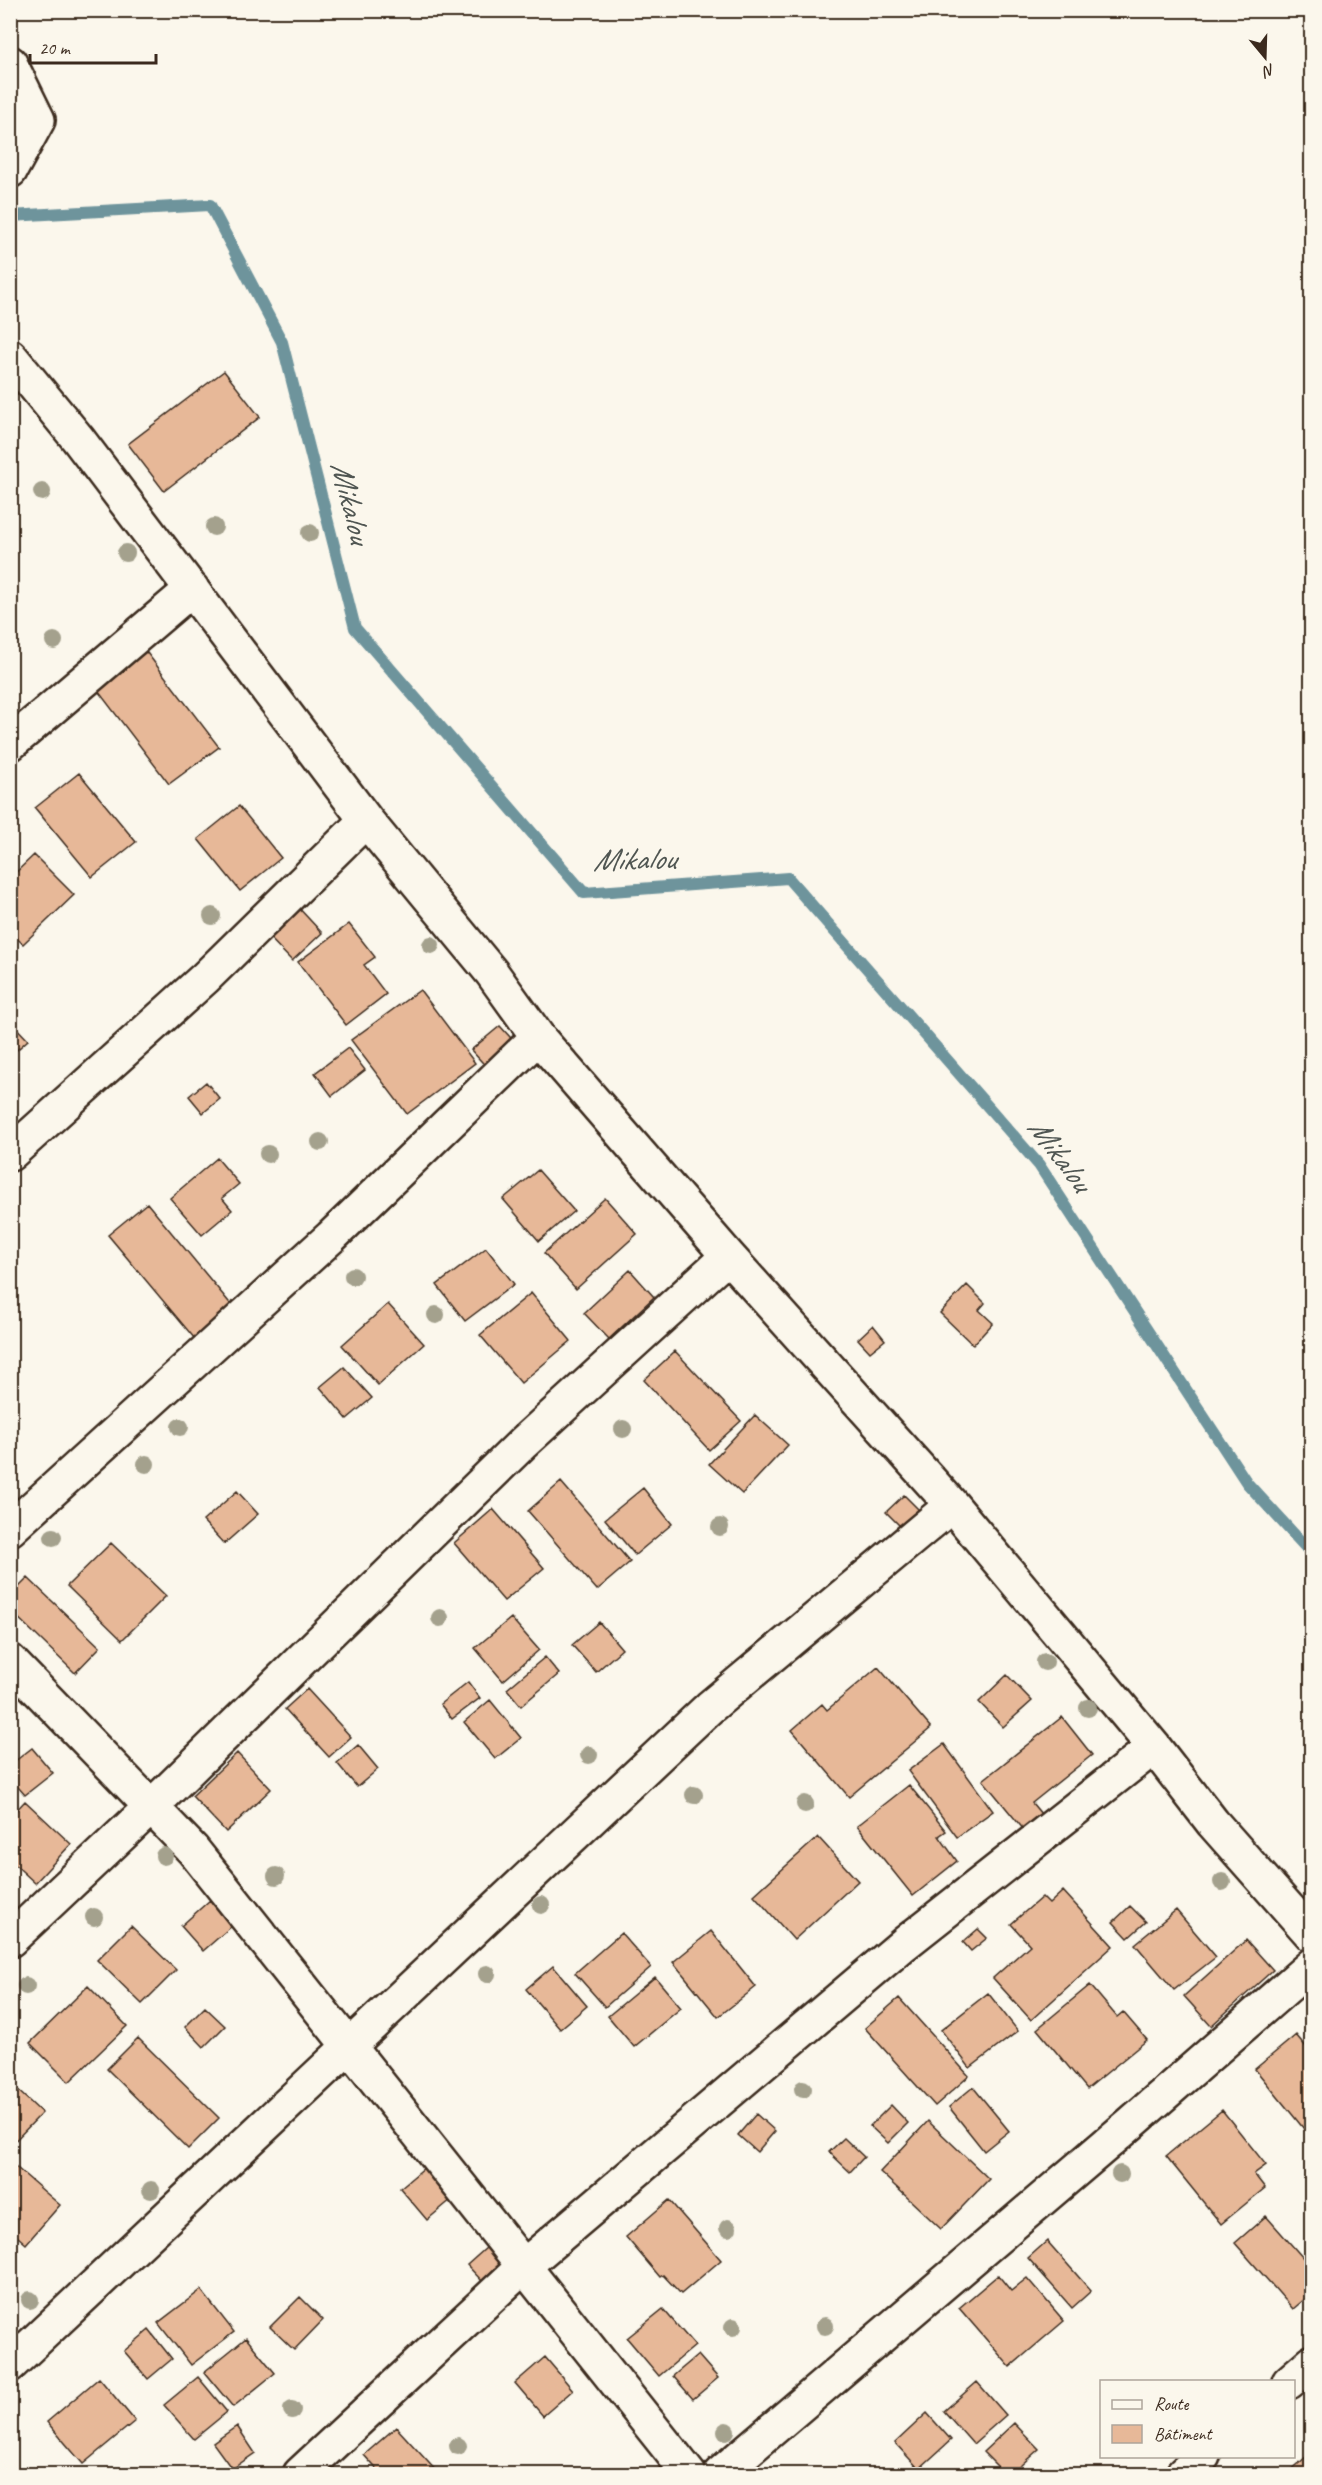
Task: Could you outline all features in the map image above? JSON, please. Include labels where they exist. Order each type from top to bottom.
[{"type":"street","points":[[10,63],[38,120],[10,171]]},
{"type":"street","points":[[10,356],[78,439],[366,820],[492,973],[537,1037],[728,1256],[952,1505],[1154,1747],[1213,1823],[1311,1935]]},
{"type":"street","points":[[10,744],[192,589]]},
{"type":"street","points":[[10,1154],[205,978],[366,820]]},
{"type":"street","points":[[10,1529],[330,1237],[537,1037]]},
{"type":"street","points":[[10,1940],[151,1807],[523,1443],[728,1256]]},
{"type":"street","points":[[10,2365],[350,2048],[710,1707],[952,1505]]},
{"type":"street","points":[[10,1661],[193,1850],[689,2475]]},
{"type":"street","points":[[300,2475],[524,2266],[904,1944],[1154,1747]]},
{"type":"street","points":[[720,2475],[1129,2125],[1311,1965]]},
{"type":"street","points":[[1291,2380],[1311,2362]]},
{"type":"street","points":[[1183,2475],[1202,2458]]},
{"type":"building","points":[[224,371],[260,417],[164,491],[128,444]]},
{"type":"building","points":[[144,649],[219,747],[169,784],[95,687]]},
{"type":"building","points":[[79,773],[136,842],[92,877],[35,808]]},
{"type":"building","points":[[239,806],[281,858],[240,891],[198,839]]},
{"type":"building","points":[[34,855],[74,895],[23,944],[10,932],[10,878]]},
{"type":"building","points":[[296,905],[322,933],[292,961],[265,933]]},
{"type":"building","points":[[349,924],[375,957],[364,965],[386,994],[346,1025],[298,962]]},
{"type":"building","points":[[420,990],[475,1063],[407,1114],[351,1040]]},
{"type":"building","points":[[10,1021],[28,1040],[10,1056]]},
{"type":"building","points":[[500,1026],[520,1048],[492,1073],[471,1050]]},
{"type":"building","points":[[348,1048],[365,1070],[332,1096],[315,1073]]},
{"type":"building","points":[[206,1082],[220,1099],[203,1113],[189,1096]]},
{"type":"building","points":[[217,1158],[239,1184],[222,1198],[232,1210],[202,1235],[170,1198]]},
{"type":"building","points":[[538,1170],[574,1211],[539,1241],[503,1199]]},
{"type":"building","points":[[605,1198],[637,1234],[576,1289],[544,1253]]},
{"type":"building","points":[[147,1203],[238,1313],[200,1345],[108,1235]]},
{"type":"building","points":[[486,1248],[514,1284],[465,1321],[437,1285]]},
{"type":"building","points":[[630,1270],[654,1297],[609,1339],[584,1313]]},
{"type":"building","points":[[967,1285],[985,1303],[979,1310],[993,1323],[973,1345],[940,1313]]},
{"type":"building","points":[[531,1293],[571,1341],[521,1383],[480,1335]]},
{"type":"building","points":[[388,1304],[424,1344],[378,1385],[342,1345]]},
{"type":"building","points":[[873,1325],[885,1340],[870,1352],[858,1339]]},
{"type":"building","points":[[675,1351],[741,1421],[709,1450],[644,1380]]},
{"type":"building","points":[[344,1367],[372,1398],[347,1419],[320,1387]]},
{"type":"building","points":[[755,1415],[788,1445],[742,1494],[709,1464]]},
{"type":"building","points":[[561,1482],[630,1562],[597,1590],[528,1511]]},
{"type":"building","points":[[643,1488],[672,1524],[635,1555],[605,1519]]},
{"type":"building","points":[[237,1491],[258,1514],[224,1544],[203,1521]]},
{"type":"building","points":[[904,1495],[922,1513],[904,1530],[886,1512]]},
{"type":"building","points":[[493,1509],[544,1568],[504,1601],[454,1543]]},
{"type":"building","points":[[111,1543],[166,1596],[122,1640],[67,1586]]},
{"type":"building","points":[[28,1578],[100,1647],[75,1673],[10,1610],[10,1596]]},
{"type":"building","points":[[511,1618],[539,1650],[503,1681],[475,1648]]},
{"type":"building","points":[[599,1622],[622,1649],[596,1672],[572,1645]]},
{"type":"building","points":[[545,1657],[559,1674],[521,1706],[507,1689]]},
{"type":"building","points":[[878,1667],[931,1728],[849,1797],[792,1730],[822,1704],[827,1710]]},
{"type":"building","points":[[1007,1675],[1032,1701],[1003,1727],[979,1702]]},
{"type":"building","points":[[468,1682],[480,1698],[452,1719],[440,1704]]},
{"type":"building","points":[[307,1689],[351,1737],[329,1757],[285,1709]]},
{"type":"building","points":[[490,1700],[521,1738],[495,1759],[464,1722]]},
{"type":"building","points":[[1062,1717],[1092,1755],[1032,1803],[1042,1815],[1024,1830],[983,1780]]},
{"type":"building","points":[[944,1744],[993,1811],[957,1837],[908,1771]]},
{"type":"building","points":[[358,1745],[378,1769],[357,1787],[337,1763]]},
{"type":"building","points":[[32,1748],[53,1773],[25,1795],[10,1778],[10,1765]]},
{"type":"building","points":[[237,1753],[271,1789],[226,1832],[192,1796]]},
{"type":"building","points":[[909,1785],[946,1831],[939,1836],[957,1861],[913,1896],[857,1826]]},
{"type":"building","points":[[25,1801],[71,1844],[35,1883],[10,1860],[10,1817]]},
{"type":"building","points":[[818,1837],[858,1881],[794,1940],[754,1895]]},
{"type":"building","points":[[1063,1891],[1113,1946],[1031,2020],[993,1978],[1030,1945],[1011,1924],[1042,1897],[1049,1904]]},
{"type":"building","points":[[210,1900],[233,1925],[203,1951],[181,1926]]},
{"type":"building","points":[[1130,1906],[1146,1922],[1128,1938],[1113,1922]]},
{"type":"building","points":[[1176,1910],[1216,1957],[1174,1990],[1135,1944]]},
{"type":"building","points":[[131,1926],[176,1970],[142,2004],[97,1960]]},
{"type":"building","points":[[978,1929],[987,1938],[971,1951],[963,1942]]},
{"type":"building","points":[[711,1931],[756,1987],[718,2017],[673,1962]]},
{"type":"building","points":[[621,1933],[651,1967],[605,2007],[575,1973]]},
{"type":"building","points":[[1246,1940],[1273,1970],[1211,2026],[1184,1996]]},
{"type":"building","points":[[553,1966],[587,2006],[560,2029],[526,1989]]},
{"type":"building","points":[[655,1977],[681,2008],[634,2047],[608,2016]]},
{"type":"building","points":[[1090,1985],[1117,2017],[1123,2012],[1147,2040],[1087,2089],[1037,2029]]},
{"type":"building","points":[[88,1986],[127,2026],[69,2082],[30,2043]]},
{"type":"building","points":[[988,1993],[1018,2031],[970,2068],[941,2030]]},
{"type":"building","points":[[899,1998],[969,2076],[935,2106],[865,2028]]},
{"type":"building","points":[[205,2007],[225,2026],[204,2047],[185,2027]]},
{"type":"building","points":[[1296,2035],[1312,2054],[1312,2123],[1304,2129],[1255,2069]]},
{"type":"building","points":[[138,2038],[219,2118],[188,2149],[107,2069]]},
{"type":"building","points":[[13,2086],[42,2113],[10,2146],[10,2089]]},
{"type":"building","points":[[973,2087],[1009,2131],[984,2151],[949,2107]]},
{"type":"building","points":[[891,2105],[908,2123],[888,2143],[870,2126]]},
{"type":"building","points":[[1222,2110],[1266,2165],[1254,2174],[1265,2188],[1221,2224],[1166,2156]]},
{"type":"building","points":[[756,2114],[775,2131],[757,2152],[738,2135]]},
{"type":"building","points":[[928,2121],[989,2179],[941,2229],[880,2172]]},
{"type":"building","points":[[844,2138],[864,2157],[850,2172],[829,2152]]},
{"type":"building","points":[[10,2162],[60,2205],[26,2244],[10,2230]]},
{"type":"building","points":[[431,2162],[458,2194],[427,2220],[400,2188]]},
{"type":"building","points":[[669,2200],[721,2260],[681,2294],[663,2275],[660,2277],[626,2237]]},
{"type":"building","points":[[1266,2216],[1312,2268],[1312,2293],[1293,2309],[1235,2243]]},
{"type":"building","points":[[495,2240],[510,2255],[482,2281],[467,2265]]},
{"type":"building","points":[[1047,2241],[1091,2291],[1072,2308],[1028,2258]]},
{"type":"building","points":[[998,2275],[1011,2291],[1027,2278],[1064,2321],[1010,2367],[959,2308]]},
{"type":"building","points":[[201,2290],[234,2332],[191,2365],[158,2323]]},
{"type":"building","points":[[300,2297],[323,2320],[294,2350],[270,2327]]},
{"type":"building","points":[[663,2309],[695,2346],[659,2376],[627,2338]]},
{"type":"building","points":[[149,2330],[172,2359],[148,2379],[124,2351]]},
{"type":"building","points":[[246,2338],[275,2373],[233,2407],[204,2372]]},
{"type":"building","points":[[698,2355],[718,2378],[693,2399],[673,2376]]},
{"type":"building","points":[[545,2357],[573,2390],[543,2416],[515,2383]]},
{"type":"building","points":[[198,2377],[227,2412],[194,2439],[164,2405]]},
{"type":"building","points":[[99,2378],[135,2421],[83,2464],[47,2422]]},
{"type":"building","points":[[977,2382],[1006,2415],[973,2444],[944,2411]]},
{"type":"building","points":[[927,2413],[951,2440],[919,2469],[895,2443]]},
{"type":"building","points":[[1014,2423],[1039,2449],[1011,2474],[1005,2474],[983,2452]]},
{"type":"building","points":[[237,2426],[255,2453],[232,2469],[213,2443]]},
{"type":"building","points":[[396,2427],[439,2474],[381,2474],[364,2455]]},
{"type":"building","points":[[1307,2456],[1312,2462],[1312,2474],[1287,2474]]},
{"type":"waterway","name":"Mikalou","points":[[10,216],[210,205],[282,342],[355,628],[584,893],[788,878],[1039,1165],[1247,1483],[1312,1554]]}]
